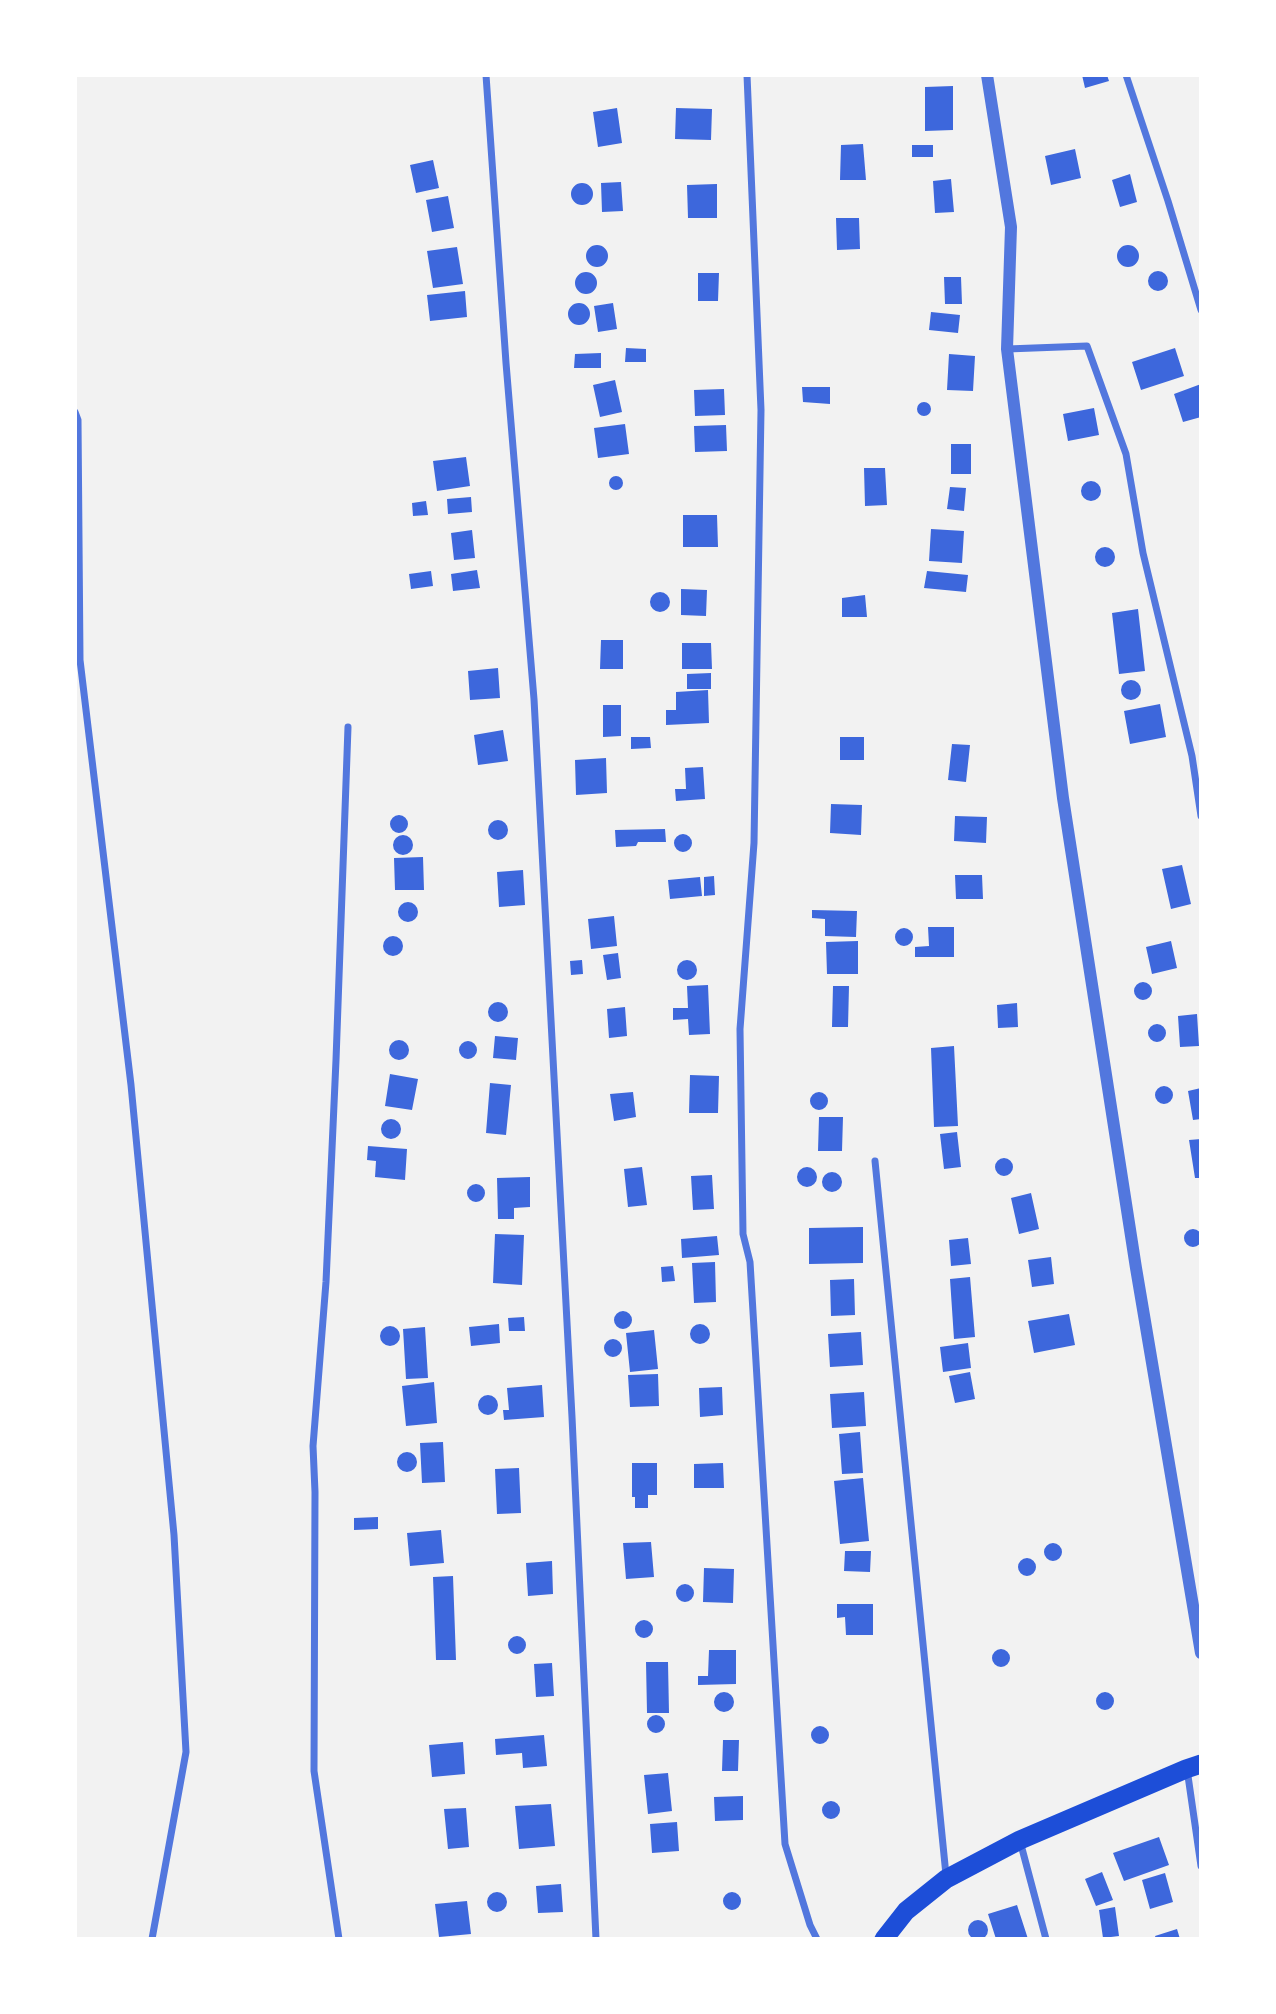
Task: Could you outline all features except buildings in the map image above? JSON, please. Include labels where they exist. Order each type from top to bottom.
[{"type":"highway","points":[[884,1939],[906,1911],[946,1879],[1020,1840],[1194,1766]]},
{"type":"street","points":[[486,75],[506,363],[534,699],[596,1939]]},
{"type":"street","points":[[747,75],[761,411],[754,843],[740,1028],[743,1234],[750,1262],[785,1844],[810,1925],[817,1939]]},
{"type":"street","points":[[987,75],[1011,227],[1007,349],[1063,798],[1134,1254],[1201,1653]]},
{"type":"street","points":[[1126,75],[1201,310]]},
{"type":"street","points":[[1007,349],[1087,346],[1126,454],[1143,553],[1192,756],[1201,816]]},
{"type":"street","points":[[75,412],[78,420],[80,660],[140,1181],[174,1535],[186,1752],[152,1939]]},
{"type":"street","points":[[339,1939],[314,1771],[313,1446],[326,1282],[348,727]]},
{"type":"street","points":[[875,1161],[946,1879]]},
{"type":"street","points":[[1194,1766],[1201,1866]]},
{"type":"street","points":[[1020,1840],[1046,1939]]}]
